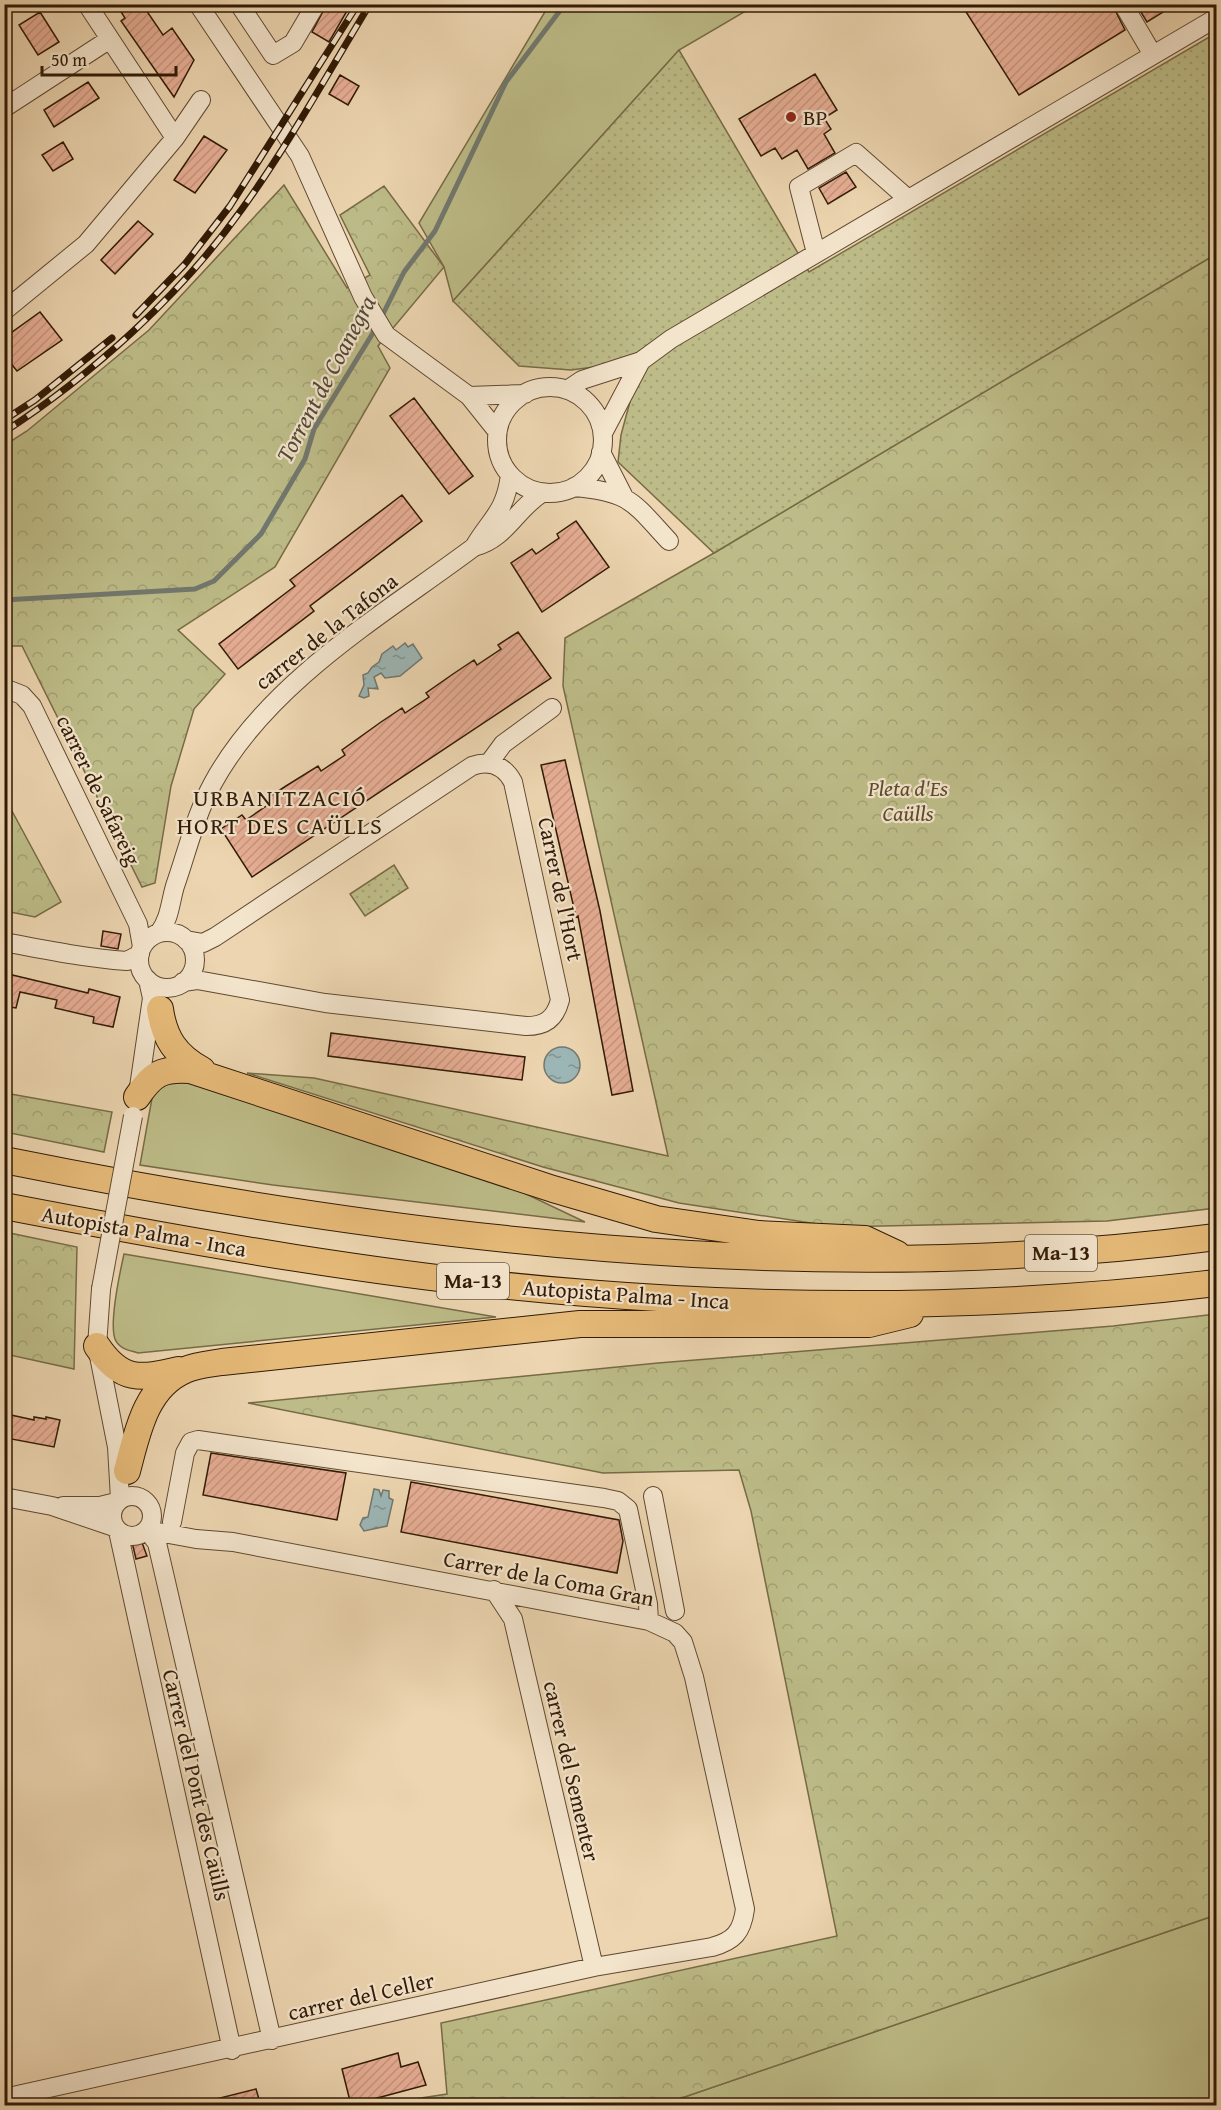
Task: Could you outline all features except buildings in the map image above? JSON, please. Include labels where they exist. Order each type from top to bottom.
[{"type":"highway","points":[[160,1009],[162,1024],[173,1048],[195,1066],[216,1077]]},
{"type":"highway","points":[[135,1106],[151,1079],[172,1069],[190,1070],[542,1186],[656,1219],[759,1234],[865,1239],[906,1258]]},
{"type":"highway","name":"Autopista Palma - Inca","points":[[4,1160],[245,1203],[502,1238],[680,1254],[906,1258],[1086,1252],[1216,1238]]},
{"type":"highway","name":"Autopista Palma - Inca","points":[[4,1206],[303,1259],[573,1292],[765,1304],[947,1304],[1104,1294],[1216,1283]]},
{"type":"highway","points":[[97,1346],[116,1369],[135,1376],[151,1376],[222,1362],[579,1324],[869,1324],[947,1304]]},
{"type":"highway","points":[[127,1471],[138,1425],[159,1388],[187,1368]]},
{"type":"street","points":[[87,4],[174,138]]},
{"type":"street","points":[[198,4],[300,156],[363,297],[386,335],[469,396],[497,431]]},
{"type":"street","points":[[239,4],[273,55],[293,43],[316,4]]},
{"type":"street","points":[[1123,4],[1153,55]]},
{"type":"street","points":[[567,390],[582,380],[641,361],[671,339],[907,198],[1216,18]]},
{"type":"street","points":[[4,108],[110,39]]},
{"type":"street","points":[[4,310],[86,244],[174,138],[201,100]]},
{"type":"street","points":[[816,253],[799,187],[856,153],[907,198]]},
{"type":"street","points":[[525,394],[512,403],[497,431],[497,447],[501,462],[519,484],[542,493],[560,493],[574,487],[591,475],[601,452],[603,433],[641,361]]},
{"type":"street","points":[[469,396],[525,394],[553,387],[567,390],[591,407],[603,433]]},
{"type":"street","points":[[601,452],[623,495]]},
{"type":"street","points":[[474,547],[482,534],[497,518],[508,490],[510,475]]},
{"type":"street","points":[[574,487],[600,489],[623,495],[637,506],[669,541]]},
{"type":"street","points":[[474,547],[490,543],[505,531],[528,502],[542,493]]},
{"type":"street","name":"carrer de la Tafona","points":[[158,934],[168,917],[198,816],[211,786],[231,753],[260,715],[318,663],[474,547]]},
{"type":"street","name":"carrer de Safareig","points":[[4,688],[22,695],[32,706],[138,924],[141,950]]},
{"type":"street","points":[[82,958],[97,956],[127,961],[158,934],[171,932],[203,943],[215,937],[472,766],[489,763],[503,744],[552,708]]},
{"type":"street","name":"Carrer de l'Hort","points":[[180,984],[198,980],[325,1003],[526,1026],[544,1024],[551,1019],[558,1007],[559,993],[513,782],[504,769],[489,763]]},
{"type":"street","name":"carrer de la Tafona","points":[[183,868],[184,891],[178,923],[184,938]]},
{"type":"street","points":[[138,924],[158,934]]},
{"type":"street","points":[[144,1060],[166,997],[192,972],[194,958],[184,938]]},
{"type":"street","points":[[4,942],[82,958],[95,965],[148,980],[162,987],[180,984]]},
{"type":"street","points":[[124,1499],[117,1447],[97,1346],[101,1289],[144,1060],[152,998],[148,980],[140,968],[141,950]]},
{"type":"street","points":[[172,1522],[185,1453],[191,1442],[198,1440],[604,1498],[618,1501],[628,1509],[648,1604],[649,1621]]},
{"type":"street","points":[[116,1529],[111,1517],[124,1499],[127,1471],[117,1447]]},
{"type":"street","points":[[653,1496],[675,1611]]},
{"type":"street","points":[[4,1497],[52,1506],[132,1536],[147,1530],[152,1521],[151,1510],[144,1500],[124,1499],[100,1506],[52,1506]]},
{"type":"street","name":"Carrer de la Coma Gran","points":[[151,1510],[172,1522],[198,1527],[233,1542]]},
{"type":"street","name":"Carrer del Pont des Caülls","points":[[116,1529],[232,2050]]},
{"type":"street","name":"Carrer de la Coma Gran","points":[[147,1530],[196,1539],[233,1542],[494,1590],[649,1621],[675,1633],[689,1654],[745,1910],[738,1935],[728,1942]]},
{"type":"street","name":"Carrer del Pont des Caülls","points":[[147,1530],[157,1543],[272,2040]]},
{"type":"street","name":"carrer del Sementer","points":[[494,1590],[513,1619],[594,1967]]},
{"type":"street","name":"carrer del Celler","points":[[4,2098],[232,2050],[594,1967],[728,1942]]},
{"type":"green space","points":[[549,5],[756,5],[679,50],[453,301],[444,267],[419,223]]},
{"type":"green space","points":[[1216,33],[1216,254],[714,553],[618,462],[621,435],[641,361],[571,370],[519,366],[453,301],[679,50],[809,272]]},
{"type":"green space","points":[[284,185],[347,288],[370,275],[340,215],[384,186],[444,267],[378,346],[390,368],[275,567],[178,630],[225,674],[194,709],[171,786],[155,883],[142,887],[22,646],[5,646],[5,445],[27,431],[149,330]]},
{"type":"green space","name":"Pleta d'Es Caülls","points":[[1216,254],[1216,1208],[1107,1221],[837,1227],[679,1203],[543,1167],[247,1073],[314,1078],[668,1156],[563,686],[565,638],[714,553]]},
{"type":"green space","points":[[5,798],[61,902],[35,917],[5,911]]},
{"type":"green space","points":[[394,865],[408,888],[365,916],[350,894]]},
{"type":"green space","points":[[181,1080],[505,1184],[585,1222],[273,1185],[140,1165],[152,1098],[163,1083]]},
{"type":"green space","points":[[5,1093],[112,1112],[104,1152],[5,1132]]},
{"type":"green space","points":[[5,1232],[77,1247],[74,1369],[5,1354]]},
{"type":"green space","points":[[124,1254],[496,1317],[138,1353],[125,1349],[115,1339],[113,1321]]},
{"type":"green space","points":[[1216,1314],[1216,1915],[661,2105],[375,2105],[447,2094],[441,2023],[837,1936],[751,1511],[739,1470],[603,1473],[248,1403],[658,1363],[1113,1326]]},
{"type":"green space","points":[[1216,1915],[1216,2105],[661,2105]]},
{"type":"water","points":[[405,643],[408,647],[413,644],[422,658],[400,676],[385,678],[381,673],[374,677],[378,689],[368,688],[369,696],[364,698],[359,696],[364,685],[363,675],[379,662],[382,654],[393,646],[396,650]]},
{"type":"water","points":[[562,1047],[575,1052],[580,1065],[575,1078],[562,1083],[549,1078],[544,1065],[549,1052]]},
{"type":"water","points":[[374,1489],[379,1490],[381,1496],[383,1490],[389,1491],[389,1498],[393,1500],[387,1526],[364,1531],[360,1525],[363,1518],[368,1517]]},
{"type":"waterway","name":"Torrent de Coanegra","points":[[380,320],[404,272],[435,231],[506,82],[565,4]]},
{"type":"waterway","name":"Torrent de Coanegra","points":[[4,600],[195,589],[214,581],[261,534],[305,459],[314,429],[376,328]]},
{"type":"railway","points":[[136,315],[185,264],[230,206],[358,4]]},
{"type":"railway","points":[[4,432],[37,410],[102,359],[163,302],[218,241],[292,134],[370,4]]},
{"type":"railway","points":[[4,420],[35,400],[112,338]]},
{"type":"place","name":"BP","points":[[791,117]]},
{"type":"district","name":"URBANITZACIÓ HORT DES CAÜLLS","points":[[280,812]]}]
